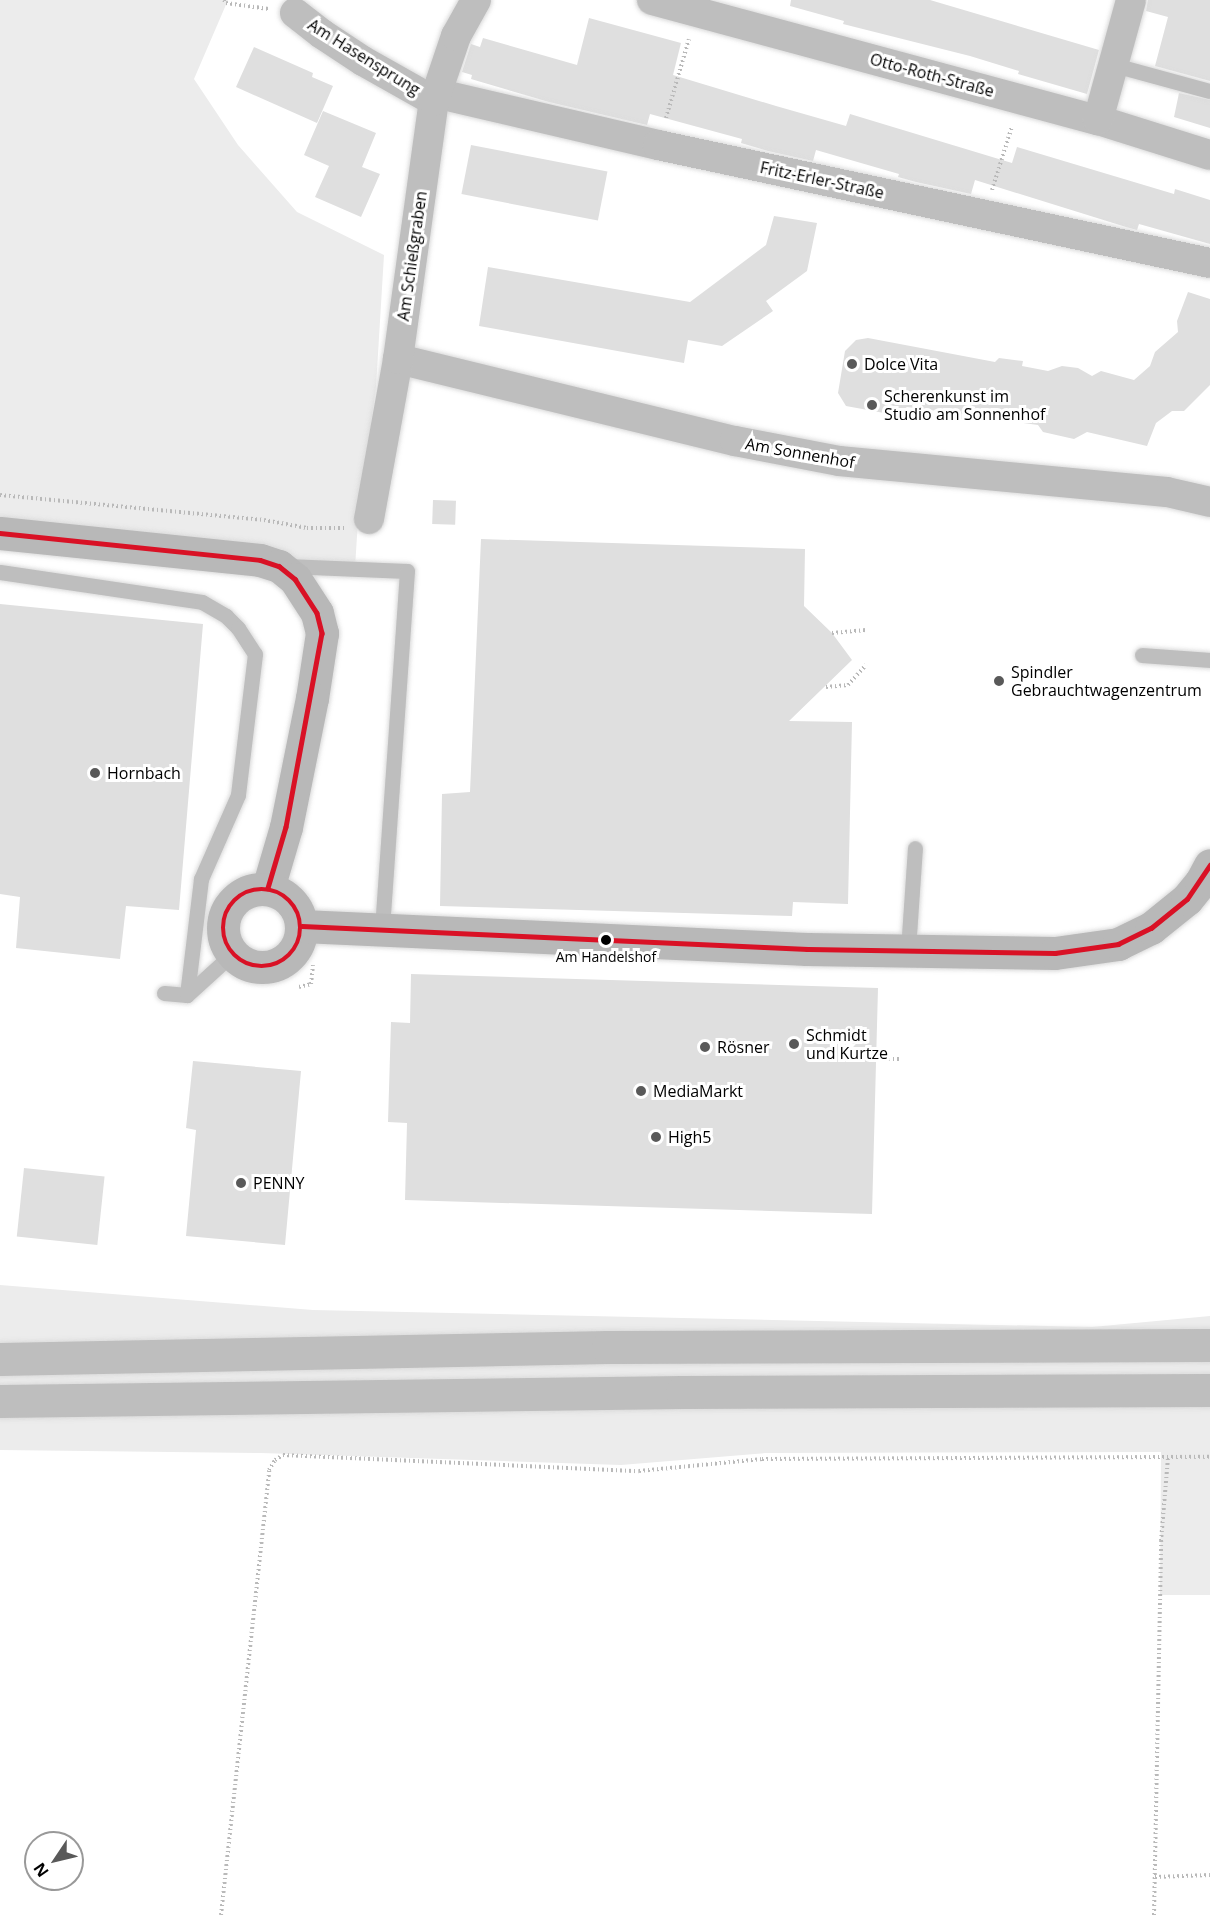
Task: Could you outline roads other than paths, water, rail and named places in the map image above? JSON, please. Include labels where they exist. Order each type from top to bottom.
[{"type":"highway","points":[[0,1359],[608,1347],[1210,1345]]},
{"type":"highway","points":[[0,1401],[694,1392],[1210,1390]]},
{"type":"street","name":"Am Schießgraben","points":[[369,519],[398,359],[434,97],[456,36],[476,0]]},
{"type":"street","name":"Otto-Roth-Straße","points":[[652,0],[1098,120],[1210,155]]},
{"type":"street","points":[[1098,120],[1114,65],[1123,2]]},
{"type":"street","name":"Am Hasensprung","points":[[295,13],[355,56],[434,97]]},
{"type":"street","name":"Fritz-Erler-Straße","points":[[434,97],[1210,264]]},
{"type":"street","name":"Am Sonnenhof","points":[[398,359],[735,441],[839,461],[1167,492],[1210,502]]},
{"type":"street","points":[[0,533],[260,560],[279,566],[295,579],[317,613],[322,633],[312,698],[286,827],[268,888]]},
{"type":"street","points":[[302,926],[807,949],[1055,953],[1118,944],[1151,928],[1187,899],[1207,877]]},
{"type":"street","points":[[268,888],[285,895],[297,909],[302,926],[298,945],[286,960],[268,967],[248,965],[232,954],[224,937],[224,918],[233,901],[249,890],[268,888]]},
{"type":"lane","points":[[1114,65],[1210,91]]},
{"type":"lane","points":[[279,566],[407,571],[382,929]]},
{"type":"lane","points":[[0,572],[202,602],[226,615],[238,628],[255,654],[238,795],[201,879],[187,995]]},
{"type":"lane","points":[[1142,655],[1210,660]]},
{"type":"lane","points":[[908,950],[915,848]]},
{"type":"lane","points":[[164,993],[187,995],[232,954]]},
{"type":"place","name":"Dolce Vita","points":[[852,364]]},
{"type":"place","name":"Scherenkunst im Studio am Sonnenhof","points":[[872,405]]},
{"type":"place","name":"Spindler Gebrauchtwagenzentrum","points":[[999,681]]},
{"type":"place","name":"Hornbach","points":[[95,773]]},
{"type":"place","name":"Am Handelshof","points":[[606,940]]},
{"type":"place","name":"Schmidt und Kurtze","points":[[794,1044]]},
{"type":"place","name":"Rösner","points":[[705,1047]]},
{"type":"place","name":"MediaMarkt","points":[[641,1091]]},
{"type":"place","name":"High5","points":[[656,1137]]},
{"type":"place","name":"PENNY","points":[[241,1183]]}]
